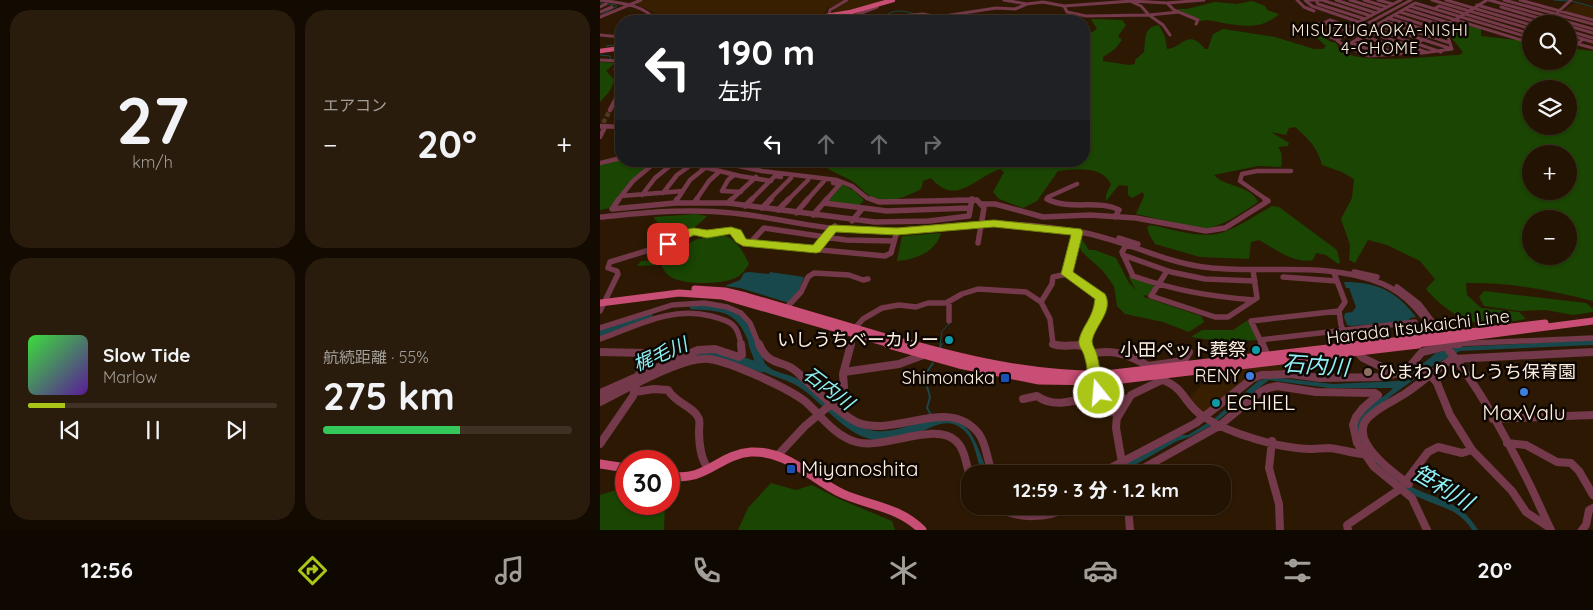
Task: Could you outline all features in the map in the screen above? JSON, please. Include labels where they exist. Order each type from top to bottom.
[{"type":"main road","points":[[842,15],[895,0]]},
{"type":"main road","points":[[844,15],[877,7],[895,0]]},
{"type":"main road","points":[[600,51],[615,49]]},
{"type":"main road","name":"Harada Itsukaichi Line","points":[[603,301],[662,290],[704,289],[738,294],[786,308],[854,332],[962,359],[999,367],[1062,376],[1093,378],[1149,368],[1290,360],[1353,349]]},
{"type":"main road","name":"Harada Itsukaichi Line","points":[[603,301],[659,295],[710,294],[742,300],[959,364],[1010,375],[1061,381],[1267,356],[1445,341],[1593,322]]},
{"type":"main road","name":"Harada Itsukaichi Line","points":[[1445,341],[1593,317]]},
{"type":"main road","points":[[680,477],[684,478],[709,469],[740,453],[778,454],[844,495],[903,513],[922,530]]},
{"type":"main road","points":[[600,464],[615,466]]},
{"type":"street","points":[[600,17],[641,0]]},
{"type":"street","points":[[829,15],[831,9],[847,0]]},
{"type":"street","points":[[1004,0],[1027,4]]},
{"type":"street","points":[[951,15],[996,8],[1015,9],[1027,4],[1043,2],[1064,6],[1115,0]]},
{"type":"street","points":[[1089,15],[1131,0],[1166,3],[1204,0]]},
{"type":"street","points":[[1131,0],[1163,25],[1170,35]]},
{"type":"street","points":[[1297,0],[1304,7],[1359,22],[1393,2]]},
{"type":"street","points":[[1360,28],[1316,10],[1305,0],[1321,0],[1371,16]]},
{"type":"street","points":[[1316,0],[1318,4],[1365,19]]},
{"type":"street","points":[[1336,0],[1376,13]]},
{"type":"street","points":[[1350,0],[1440,30]]},
{"type":"street","points":[[1364,0],[1387,7]]},
{"type":"street","points":[[1378,0],[1399,1]]},
{"type":"street","points":[[1338,40],[1412,0]]},
{"type":"street","points":[[1432,0],[1522,29]]},
{"type":"street","points":[[1446,0],[1522,21]]},
{"type":"street","points":[[1460,0],[1522,17]]},
{"type":"street","points":[[1475,0],[1542,15]]},
{"type":"street","points":[[1504,0],[1593,24]]},
{"type":"street","points":[[1520,0],[1593,20]]},
{"type":"street","points":[[1330,37],[1352,49],[1349,52],[1357,55],[1361,52],[1369,56],[1400,54],[1486,1]]},
{"type":"street","points":[[1486,1],[1522,15]]},
{"type":"street","points":[[1554,14],[1570,1]]},
{"type":"street","points":[[600,3],[627,5],[643,9],[653,15]]},
{"type":"street","points":[[600,3],[614,6],[600,12]]},
{"type":"street","points":[[1166,3],[1198,20],[1196,24]]},
{"type":"street","points":[[1316,10],[1331,3]]},
{"type":"street","points":[[1080,4],[1104,10],[1149,15],[1180,12]]},
{"type":"street","points":[[1441,52],[1371,28],[1415,4],[1522,35]]},
{"type":"street","points":[[627,5],[648,15]]},
{"type":"street","points":[[1064,6],[1066,12],[1081,15]]},
{"type":"street","points":[[1410,6],[1520,40]]},
{"type":"street","points":[[1434,9],[1439,6],[1522,30]]},
{"type":"street","points":[[861,15],[877,7]]},
{"type":"street","points":[[1405,9],[1450,23]]},
{"type":"street","points":[[1400,12],[1445,26]]},
{"type":"street","points":[[910,15],[924,15]]},
{"type":"street","points":[[1388,18],[1448,37],[1452,50]]},
{"type":"street","points":[[1316,23],[1320,24],[1330,20],[1360,28]]},
{"type":"street","points":[[1383,21],[1450,43]]},
{"type":"street","points":[[1324,23],[1352,32]]},
{"type":"street","points":[[1377,24],[1452,50]]},
{"type":"street","points":[[1577,25],[1593,29]]},
{"type":"street","points":[[1334,26],[1328,30],[1346,36]]},
{"type":"street","points":[[1577,28],[1593,33]]},
{"type":"street","points":[[1384,55],[1351,42],[1369,32],[1428,52]]},
{"type":"street","points":[[1577,33],[1593,38]]},
{"type":"street","points":[[600,35],[615,36]]},
{"type":"street","points":[[1363,36],[1415,54],[1452,50]]},
{"type":"street","points":[[1577,38],[1593,42]]},
{"type":"street","points":[[1357,39],[1400,54]]},
{"type":"street","points":[[1577,44],[1583,40]]},
{"type":"street","points":[[1577,44],[1593,48]]},
{"type":"street","points":[[600,60],[615,61]]},
{"type":"street","points":[[615,103],[612,110],[615,105]]},
{"type":"street","points":[[600,137],[602,127],[615,127]]},
{"type":"street","points":[[600,163],[615,159]]},
{"type":"street","points":[[649,167],[639,175],[612,209],[675,203],[728,203],[852,221],[901,222],[969,216],[972,199]]},
{"type":"street","points":[[642,194],[655,178],[669,167]]},
{"type":"street","points":[[663,193],[677,174],[687,167]]},
{"type":"street","points":[[702,167],[771,181]]},
{"type":"street","points":[[743,167],[837,180],[852,186],[870,200],[883,202],[972,199],[982,204],[995,204],[1042,217],[1115,216],[1136,218],[1195,230],[1218,230],[1225,228],[1268,201],[1240,181],[1242,174],[1257,171],[1291,171]]},
{"type":"street","points":[[675,203],[695,175],[705,168]]},
{"type":"street","points":[[695,202],[709,181],[720,171]]},
{"type":"street","points":[[728,203],[762,171]]},
{"type":"street","points":[[734,175],[728,180],[722,191],[740,192]]},
{"type":"street","points":[[745,206],[775,176],[840,184],[813,215]]},
{"type":"street","points":[[762,208],[791,178]]},
{"type":"street","points":[[778,210],[808,180]]},
{"type":"street","points":[[796,213],[824,182]]},
{"type":"street","points":[[1077,184],[1047,199],[1050,202],[1112,206],[1120,212],[1115,216]]},
{"type":"street","points":[[621,196],[683,191]]},
{"type":"street","points":[[901,222],[907,202]]},
{"type":"street","points":[[824,203],[862,209],[970,208]]},
{"type":"street","points":[[978,243],[984,208],[982,204]]},
{"type":"street","points":[[852,221],[862,209]]},
{"type":"street","points":[[600,215],[713,211],[834,226],[897,231],[981,223],[1077,232],[1128,243],[1194,266],[1334,273],[1370,279],[1393,289],[1415,306],[1445,341]]},
{"type":"street","points":[[834,226],[891,228],[1009,221],[1084,229],[1182,259],[1205,264],[1338,270],[1371,275],[1396,286],[1413,298],[1457,358],[1507,443],[1550,529]]},
{"type":"street","points":[[816,250],[834,226]]},
{"type":"street","points":[[750,243],[764,228],[825,238],[894,241]]},
{"type":"street","points":[[600,312],[603,301],[618,272],[607,267],[613,260],[668,244],[691,232],[707,234],[731,230],[737,233],[741,241],[750,243],[888,256],[891,253],[897,231]]},
{"type":"street","points":[[1066,274],[1077,232]]},
{"type":"street","points":[[1128,243],[1122,252],[1132,275],[1158,285],[1206,296],[1254,300]]},
{"type":"street","points":[[1123,255],[1167,271],[1207,280],[1255,282]]},
{"type":"street","points":[[1167,271],[1151,296],[1214,317],[1228,317],[1257,297],[1252,270]]},
{"type":"street","points":[[1267,356],[1252,322],[1254,320],[1339,311],[1345,302],[1334,273]]},
{"type":"street","points":[[786,308],[801,293],[808,277],[814,274],[849,275],[863,280],[868,279]]},
{"type":"street","points":[[1041,302],[1051,286],[1053,277],[1066,274],[1101,297],[1100,311],[1086,336],[1086,346],[1090,354],[1093,378],[1099,393],[1103,401],[1115,412],[1122,463]]},
{"type":"street","points":[[1283,277],[1336,281]]},
{"type":"street","points":[[778,454],[844,392],[844,372],[854,332],[863,319],[882,308],[899,305],[915,307],[928,303],[949,302],[961,294],[978,289],[1026,292],[1041,302],[1050,319],[1053,344],[1059,346],[1086,346]]},
{"type":"street","points":[[684,311],[691,302]]},
{"type":"street","points":[[600,328],[662,306],[691,302],[729,307],[741,312],[749,320],[764,353],[775,362],[796,371],[854,421],[874,428],[897,426],[929,417],[944,416],[960,420],[971,426],[979,435],[990,465]]},
{"type":"street","points":[[949,302],[949,321]]},
{"type":"street","points":[[600,339],[649,320],[684,311],[721,317],[735,325],[740,334],[742,354],[738,357],[710,349],[692,352],[600,402]]},
{"type":"street","points":[[1339,311],[1343,331],[1353,349],[1367,362],[1394,374]]},
{"type":"street","points":[[1261,340],[1415,322]]},
{"type":"street","points":[[1118,465],[1204,418],[1253,378],[1262,375],[1290,374],[1320,378],[1384,377],[1406,371],[1414,364],[1422,352],[1445,341],[1593,338]]},
{"type":"street","points":[[1090,354],[1111,351],[1117,354],[1133,355],[1149,368],[1169,362],[1183,366],[1189,352]]},
{"type":"street","points":[[600,352],[645,353],[638,383],[600,444]]},
{"type":"street","points":[[715,361],[724,352]]},
{"type":"street","points":[[1457,358],[1593,352]]},
{"type":"street","points":[[844,372],[894,365],[922,358],[926,354]]},
{"type":"street","points":[[1427,530],[1404,485],[1369,448],[1363,435],[1365,421],[1443,364],[1453,359],[1469,357]]},
{"type":"street","points":[[600,393],[638,383],[690,362],[705,359],[715,361],[788,390],[820,414],[846,437],[867,444],[883,444],[934,433],[947,434],[959,444],[966,465]]},
{"type":"street","points":[[1290,360],[1291,364],[1287,368],[1290,374]]},
{"type":"street","points":[[1414,364],[1429,374],[1440,389],[1450,415],[1472,450],[1512,491],[1526,512],[1550,529]]},
{"type":"street","points":[[1116,418],[1126,400],[1133,394],[1143,391],[1160,380],[1172,380],[1186,394],[1194,408],[1204,418],[1272,441],[1308,449],[1329,448],[1363,454]]},
{"type":"street","points":[[638,383],[648,389],[668,390],[673,400],[697,414],[700,422],[699,431],[704,464],[709,469]]},
{"type":"street","points":[[1149,465],[1220,424],[1260,392],[1272,387],[1316,392],[1375,393],[1387,404]]},
{"type":"street","points":[[1022,399],[1036,396],[1046,402],[1070,403],[1099,393]]},
{"type":"street","points":[[1103,401],[1106,395],[1120,396],[1126,400]]},
{"type":"street","points":[[1378,396],[1363,407],[1354,420],[1354,435],[1363,454],[1385,477],[1404,485]]},
{"type":"street","points":[[1493,419],[1593,415]]},
{"type":"street","points":[[1272,441],[1269,468],[1279,504],[1280,530]]},
{"type":"street","points":[[1507,443],[1526,445],[1557,462],[1567,460],[1574,464],[1587,489],[1593,495]]},
{"type":"street","points":[[1348,530],[1347,525],[1404,485],[1428,452],[1438,447],[1462,453],[1472,450]]},
{"type":"street","points":[[1582,530],[1586,525],[1589,510],[1593,508]]},
{"type":"street","points":[[1014,515],[1028,518],[1050,515]]},
{"type":"street","points":[[1129,515],[1130,530]]},
{"type":"shaded area","points":[[645,0],[845,0],[829,8],[822,15],[655,15],[636,4]]},
{"type":"shaded area","points":[[850,0],[889,0],[850,11],[832,13]]},
{"type":"shaded area","points":[[1575,3],[1593,8],[1593,19],[1563,11]]},
{"type":"shaded area","points":[[1289,364],[1287,374],[1262,374],[1205,414],[1193,403],[1190,396],[1209,379],[1208,373]]},
{"type":"green space","points":[[1252,1],[1265,6],[1267,10],[1279,14],[1263,24],[1245,26],[1207,20],[1201,21],[1177,9],[1187,9],[1215,2],[1237,4]]},
{"type":"green space","points":[[1091,19],[1122,20],[1126,25],[1118,36],[1122,40],[1115,49],[1103,57],[1103,61],[1129,65],[1135,64],[1135,60],[1144,52],[1146,34],[1150,28],[1159,25],[1165,37],[1167,49],[1189,39],[1208,49],[1213,34],[1223,29],[1275,37],[1314,49],[1323,49],[1326,46],[1316,37],[1315,32],[1309,28],[1310,25],[1324,30],[1323,36],[1329,41],[1336,43],[1341,52],[1368,58],[1399,59],[1460,55],[1463,52],[1450,36],[1455,29],[1463,26],[1481,29],[1481,36],[1522,41],[1522,70],[1577,70],[1577,49],[1593,51],[1593,301],[1530,288],[1466,283],[1467,295],[1481,308],[1519,312],[1526,319],[1486,324],[1461,317],[1445,307],[1426,289],[1435,279],[1420,261],[1387,245],[1368,240],[1355,263],[1349,260],[1350,245],[1341,219],[1352,198],[1354,179],[1342,172],[1322,165],[1318,153],[1312,144],[1295,127],[1289,128],[1286,135],[1271,132],[1289,143],[1288,146],[1278,147],[1282,159],[1281,167],[1258,166],[1214,175],[1224,182],[1250,192],[1258,202],[1226,222],[1203,229],[1136,214],[1144,196],[1143,192],[1132,198],[1128,195],[1128,186],[1119,185],[1106,201],[1106,195],[1111,184],[1101,174],[1088,170],[1058,171],[1037,201],[1023,208],[999,199],[993,192],[1004,172],[1000,169],[965,188],[957,190],[949,190],[940,186],[931,178],[923,181],[921,189],[916,192],[885,201],[873,198],[852,181],[826,167],[1090,167],[1090,32],[1097,29]]},
{"type":"green space","points":[[600,62],[615,63],[606,71],[615,80],[609,92],[600,102]]},
{"type":"green space","points":[[615,161],[615,167],[647,167],[611,208],[600,210],[600,165]]},
{"type":"green space","points":[[842,184],[853,190],[864,200],[858,207],[827,203]]},
{"type":"green space","points":[[1272,206],[1279,207],[1337,250],[1340,262],[1338,264],[1326,255],[1316,253],[1313,260],[1299,260],[1285,255],[1259,240],[1251,242],[1249,259],[1200,257],[1155,244],[1147,227],[1151,225],[1197,234],[1215,234],[1236,227]]},
{"type":"green space","points":[[696,214],[707,216],[692,229],[678,234],[667,230],[654,217]]},
{"type":"green space","points":[[941,233],[935,245],[924,254],[911,259],[897,261],[902,236]]},
{"type":"green space","points":[[725,235],[739,247],[749,264],[740,275],[733,279],[714,283],[692,283],[674,279],[667,274],[661,265],[637,266],[641,261],[665,260],[677,255],[680,248],[697,239]]},
{"type":"green space","points":[[1081,238],[1089,250],[1095,250],[1116,258],[1129,283],[1136,290],[1128,276],[1153,285],[1154,287],[1149,296],[1143,295],[1144,297],[1201,316],[1204,322],[1189,332],[1163,322],[1125,314],[1117,306],[1114,286],[1103,271],[1082,252],[1079,245]]},
{"type":"green space","points":[[1484,291],[1586,303],[1593,309],[1593,312],[1573,315],[1546,310],[1520,311],[1484,306],[1479,297]]},
{"type":"green space","points":[[1248,320],[1257,340],[1225,342],[1191,337],[1202,330],[1233,330]]},
{"type":"green space","points":[[771,483],[796,490],[812,485],[839,499],[892,521],[895,530],[738,530],[748,508]]},
{"type":"green space","points":[[615,490],[615,515],[665,515],[664,530],[600,530],[600,495]]},
{"type":"water","points":[[770,272],[804,277],[797,295],[789,303],[740,288],[725,286],[740,280],[744,273],[769,274]]},
{"type":"water","points":[[1344,282],[1356,282],[1385,290],[1393,294],[1416,317],[1410,318],[1409,321],[1347,325],[1344,317],[1345,313],[1352,312],[1356,307],[1349,288],[1346,288]]},
{"type":"water","points":[[1593,340],[1593,345],[1460,351],[1434,365],[1391,396],[1366,418],[1364,441],[1399,479],[1416,489],[1453,505],[1470,519],[1478,530],[1472,530],[1461,517],[1448,509],[1409,492],[1388,476],[1367,454],[1356,431],[1357,421],[1363,411],[1393,388],[1329,388],[1269,380],[1212,425],[1190,437],[1177,441],[1135,465],[1123,465],[1181,435],[1188,435],[1214,419],[1258,381],[1271,377],[1333,384],[1398,381],[1436,353],[1458,347]]},
{"type":"water","points":[[758,352],[762,360],[772,369],[803,382],[844,416],[861,427],[870,430],[894,430],[927,421],[954,420],[963,424],[970,432],[985,465],[979,465],[968,434],[956,425],[951,423],[941,424],[916,433],[884,440],[863,437],[842,424],[814,398],[794,384],[755,368]]},
{"type":"waterway","points":[[1554,0],[1568,1]]},
{"type":"waterway","points":[[1572,1],[1593,7]]},
{"type":"waterway","points":[[600,3],[616,5]]},
{"type":"waterway","points":[[601,15],[617,6]]},
{"type":"waterway","name":"石内川","points":[[1017,9],[1025,6]]},
{"type":"waterway","name":"石内川","points":[[888,15],[898,11],[914,14]]},
{"type":"waterway","points":[[606,46],[615,45]]},
{"type":"waterway","name":"石内川","points":[[600,55],[610,56],[611,60]]},
{"type":"waterway","name":"石内川","points":[[693,306],[715,307],[732,313],[744,325],[753,345]]},
{"type":"waterway","name":"石内川","points":[[600,334],[649,315]]},
{"type":"waterway","points":[[940,345],[942,331],[952,321]]},
{"type":"waterway","name":"石内川","points":[[753,344],[760,363]]},
{"type":"waterway","points":[[940,348],[941,344]]},
{"type":"waterway","name":"梶毛川","points":[[684,360],[694,357],[714,356],[733,359],[762,368]]},
{"type":"waterway","points":[[931,415],[927,408],[930,397],[924,376],[933,363]]},
{"type":"tunnel","points":[[600,129],[610,110]]},
{"type":"place","name":"いしうちベーカリー","points":[[949,340]]},
{"type":"place","name":"小田ペット葬祭","points":[[1256,350]]},
{"type":"place","name":"ひまわりいしうち保育園","points":[[1368,372]]},
{"type":"place","name":"RENY","points":[[1250,376]]},
{"type":"place","name":"Shimonaka","points":[[1005,378]]},
{"type":"place","name":"MaxValu","points":[[1524,392]]},
{"type":"place","name":"ECHIEL","points":[[1216,403]]},
{"type":"place","name":"Miyanoshita","points":[[791,469]]},
{"type":"district","name":"MISUZUGAOKA-NISHI 4-CHOME","points":[[1380,39]]},
{"type":"route","points":[[668,244],[694,231],[707,234],[725,230],[737,233],[743,242],[816,250],[833,228],[857,231],[897,231],[994,224],[1077,232],[1066,274],[1097,292],[1101,297],[1100,311],[1086,336],[1086,346],[1089,349],[1094,380],[1099,393]]},
{"type":"water label","name":"笹利川","points":[[1443,487]]}]
